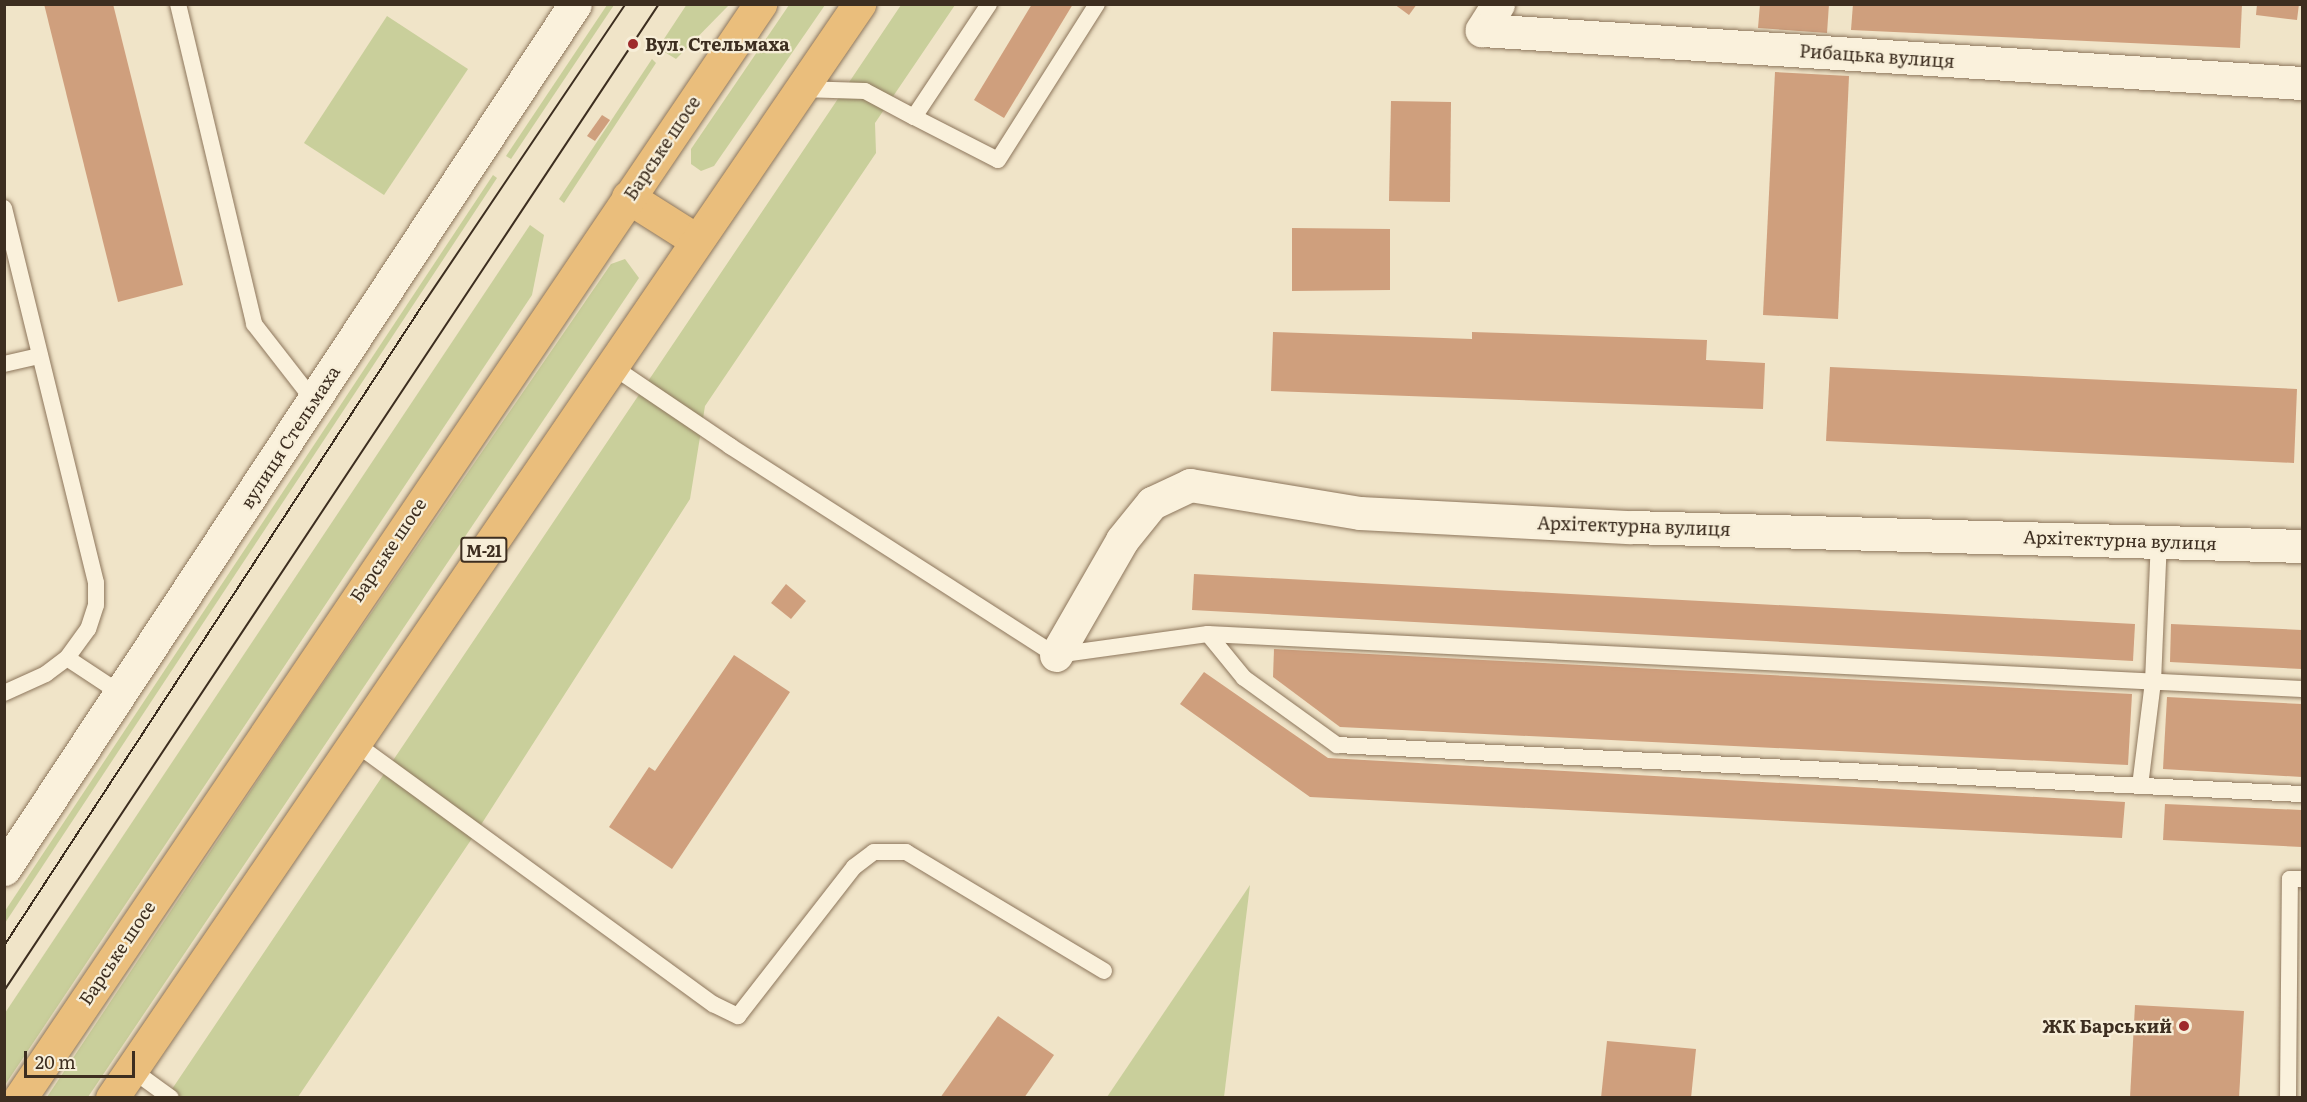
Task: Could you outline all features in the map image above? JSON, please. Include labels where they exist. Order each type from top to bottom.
[{"type":"highway","name":"Барське шосе","points":[[20,1098],[760,4]]},
{"type":"highway","name":"М-21","points":[[112,1098],[352,741],[859,4]]},
{"type":"highway","points":[[628,197],[696,240]]},
{"type":"street","name":"вулиця Стельмаха","points":[[4,869],[575,4]]},
{"type":"street","name":"Рибацька вулиця","points":[[1498,4],[1482,30],[2302,82]]},
{"type":"street","name":"Архітектурна вулиця","points":[[1056,655],[1122,540],[1152,503],[1190,485],[1360,513],[1631,527],[2159,540],[2302,546]]},
{"type":"lane","points":[[178,4],[254,324],[314,400]]},
{"type":"lane","points":[[914,117],[989,4]]},
{"type":"lane","points":[[801,89],[865,91],[998,160],[1097,4]]},
{"type":"lane","points":[[4,208],[96,583],[96,605],[88,629],[67,658],[46,674],[4,693]]},
{"type":"lane","points":[[4,364],[40,356]]},
{"type":"lane","points":[[612,366],[730,446],[1056,655],[1208,633],[2302,689]]},
{"type":"lane","points":[[2140,786],[2152,682],[2159,540]]},
{"type":"lane","points":[[1208,633],[1244,678],[1337,745],[2302,794]]},
{"type":"lane","points":[[67,658],[120,693]]},
{"type":"lane","points":[[352,741],[713,1004],[738,1016],[854,867],[874,852],[906,852],[1104,971]]},
{"type":"lane","points":[[2288,1098],[2290,879],[2302,879]]},
{"type":"lane","points":[[131,1069],[171,1098]]},
{"type":"green space","points":[[687,4],[729,5],[676,59],[658,48]]},
{"type":"green space","points":[[607,5],[614,5],[511,159],[506,156]]},
{"type":"green space","points":[[789,5],[825,5],[714,166],[701,171],[691,164],[691,149]]},
{"type":"green space","points":[[901,5],[955,5],[875,123],[876,153],[705,406],[690,499],[477,831],[298,1097],[166,1098]]},
{"type":"green space","points":[[387,16],[468,69],[384,195],[304,143]]},
{"type":"green space","points":[[652,59],[656,63],[564,203],[559,199]]},
{"type":"green space","points":[[493,175],[497,178],[5,923],[5,911]]},
{"type":"green space","points":[[530,225],[544,235],[532,295],[5,1085],[5,1013]]},
{"type":"green space","points":[[625,259],[639,278],[88,1097],[47,1097],[304,711],[611,264]]},
{"type":"green space","points":[[1250,885],[1224,1097],[1107,1097]]},
{"type":"building","points":[[44,4],[113,4],[183,285],[118,302]]},
{"type":"building","points":[[1032,4],[1073,4],[1004,118],[974,100]]},
{"type":"building","points":[[1394,4],[1417,4],[1409,15]]},
{"type":"building","points":[[1760,4],[1829,4],[1827,33],[1758,28]]},
{"type":"building","points":[[1853,4],[2242,4],[2240,48],[1851,30]]},
{"type":"building","points":[[2257,4],[2299,4],[2297,20],[2256,15]]},
{"type":"building","points":[[1775,72],[1849,76],[1838,319],[1763,315]]},
{"type":"building","points":[[1391,101],[1451,102],[1450,202],[1389,201]]},
{"type":"building","points":[[602,115],[610,120],[595,141],[587,136]]},
{"type":"building","points":[[1292,228],[1390,229],[1390,290],[1292,291]]},
{"type":"building","points":[[1273,332],[1472,339],[1472,332],[1707,340],[1706,360],[1765,363],[1763,409],[1271,391]]},
{"type":"building","points":[[1830,367],[2297,389],[2294,463],[1826,441]]},
{"type":"building","points":[[1194,574],[2135,624],[2133,661],[1192,610]]},
{"type":"building","points":[[786,584],[806,601],[791,619],[771,603]]},
{"type":"building","points":[[2171,624],[2302,630],[2302,669],[2170,662]]},
{"type":"building","points":[[1274,649],[2132,694],[2128,765],[1340,727],[1273,677]]},
{"type":"building","points":[[734,655],[790,692],[672,869],[609,827],[649,767],[655,771]]},
{"type":"building","points":[[1204,672],[1328,758],[2125,802],[2122,838],[1310,797],[1180,704]]},
{"type":"building","points":[[2167,697],[2302,704],[2302,777],[2163,769]]},
{"type":"building","points":[[2165,804],[2302,810],[2302,847],[2163,840]]},
{"type":"building","points":[[2135,1005],[2244,1011],[2239,1098],[2130,1098]]},
{"type":"building","points":[[998,1016],[1054,1055],[1024,1098],[940,1098]]},
{"type":"building","points":[[1607,1041],[1696,1049],[1691,1098],[1601,1098]]},
{"type":"tram line","points":[[4,946],[426,300],[626,4]]},
{"type":"tram line","points":[[4,991],[659,4]]},
{"type":"place","name":"Вул. Стельмаха","points":[[633,44]]},
{"type":"place","name":"ЖК Барський","points":[[2184,1026]]}]
